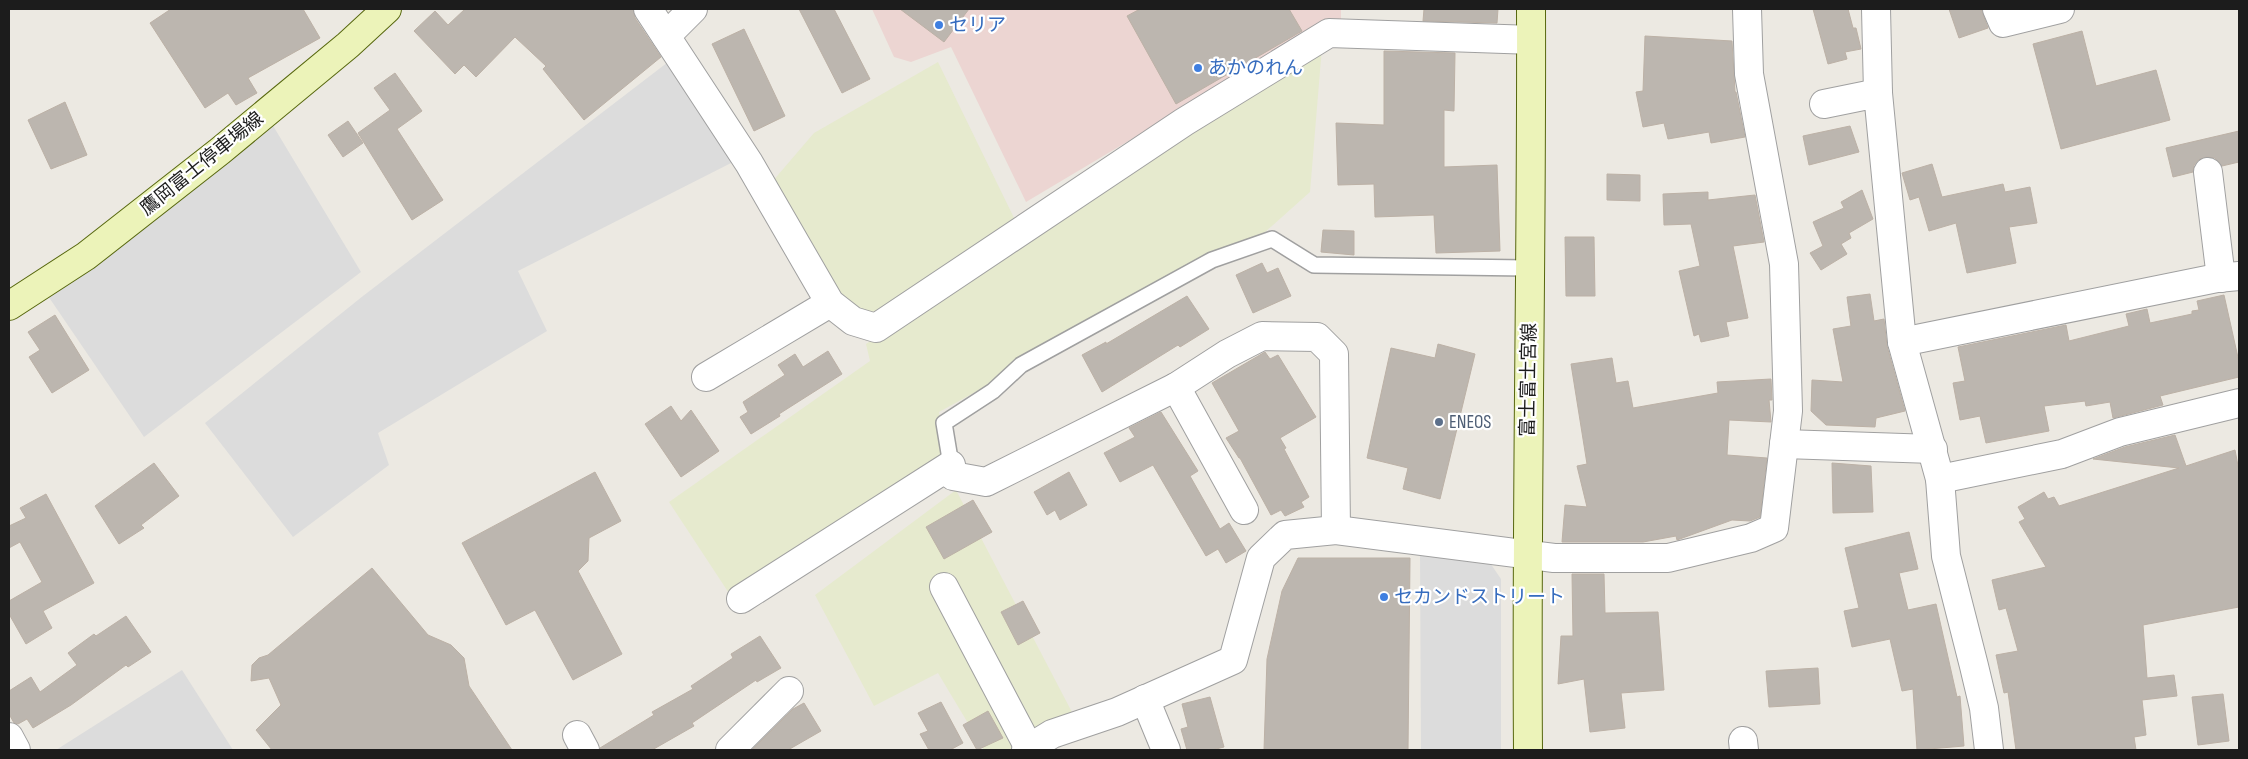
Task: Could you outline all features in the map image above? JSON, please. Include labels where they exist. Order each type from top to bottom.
[{"type":"main road","name":"鷹岡富士停車場線","points":[[9,306],[86,256],[212,157],[348,45],[387,9]]},
{"type":"main road","name":"富士富士宮線","points":[[1528,750],[1527,554],[1531,268],[1531,9]]},
{"type":"street","points":[[648,9],[749,163],[830,304],[853,320],[876,328],[1184,122],[1329,33],[1531,40]]},
{"type":"street","points":[[666,36],[694,9]]},
{"type":"street","points":[[944,587],[1027,749],[1052,734],[1117,712],[1233,660],[1261,558],[1285,535],[1336,530],[1554,558],[1668,558],[1752,538],[1774,528],[1788,412],[1784,264],[1749,74],[1747,9]]},
{"type":"street","points":[[1876,9],[1878,93],[1902,342],[1940,479],[1946,556],[1980,691],[1989,750]]},
{"type":"street","points":[[1997,9],[2003,23],[2060,9]]},
{"type":"street","points":[[1824,104],[1878,93]]},
{"type":"street","points":[[1902,342],[2230,277],[2208,172]]},
{"type":"street","points":[[706,377],[830,304]]},
{"type":"street","points":[[741,599],[951,465],[953,476],[986,482],[1176,387],[1227,354],[1262,336],[1317,338],[1334,354],[1336,530]]},
{"type":"street","points":[[1176,387],[1244,510]]},
{"type":"street","points":[[1940,479],[2062,454],[2120,432],[2239,403]]},
{"type":"street","points":[[1784,444],[1933,449]]},
{"type":"street","points":[[730,750],[789,691]]},
{"type":"street","points":[[1145,699],[1166,750]]},
{"type":"street","points":[[9,737],[16,750]]},
{"type":"lane","points":[[951,465],[944,423],[993,391],[1021,365],[1212,260],[1272,239],[1314,266],[1531,268]]},
{"type":"shaded area","points":[[872,9],[1341,9],[1341,22],[1162,121],[1026,202],[951,47],[911,62],[894,57]]},
{"type":"shaded area","points":[[672,59],[735,161],[518,271],[547,331],[378,433],[389,465],[293,537],[205,423],[363,296]]},
{"type":"shaded area","points":[[269,119],[361,272],[144,437],[46,293]]},
{"type":"shaded area","points":[[1420,554],[1488,560],[1501,579],[1501,750],[1421,750]]},
{"type":"shaded area","points":[[182,670],[233,750],[56,750]]},
{"type":"green space","points":[[1322,47],[1310,192],[1264,233],[939,412],[951,465],[742,613],[669,502],[870,361],[866,344]]},
{"type":"green space","points":[[938,62],[1016,222],[886,308],[868,313],[836,295],[772,182],[814,133]]},
{"type":"green space","points":[[956,490],[1075,718],[1011,750],[984,750],[938,673],[874,706],[815,595]]},
{"type":"building","points":[[171,9],[303,9],[320,38],[248,78],[257,93],[236,105],[228,93],[205,108],[150,23]]},
{"type":"building","points":[[465,9],[633,9],[635,18],[661,57],[584,120],[543,69],[546,66],[515,37],[476,77],[464,65],[455,74],[414,31],[435,11],[448,25]]},
{"type":"building","points":[[799,9],[834,9],[870,79],[842,93]]},
{"type":"building","name":"セリア","points":[[900,9],[969,9],[944,42]]},
{"type":"building","name":"あかのれん","points":[[1140,9],[1289,9],[1302,31],[1176,104],[1127,16]]},
{"type":"building","points":[[1424,9],[1498,9],[1497,23],[1423,21]]},
{"type":"building","points":[[1813,9],[1848,9],[1853,28],[1856,28],[1861,49],[1845,52],[1847,59],[1828,64]]},
{"type":"building","points":[[1949,9],[1981,9],[1988,28],[1959,38]]},
{"type":"building","points":[[744,29],[785,116],[754,131],[712,44]]},
{"type":"building","points":[[2082,31],[2096,86],[2156,70],[2170,120],[2061,149],[2033,44]]},
{"type":"building","points":[[1645,36],[1732,41],[1735,92],[1745,137],[1711,143],[1709,132],[1668,139],[1664,123],[1643,127],[1636,92],[1643,91]]},
{"type":"building","points":[[1384,51],[1455,53],[1454,111],[1444,110],[1444,167],[1497,165],[1500,251],[1436,253],[1434,215],[1375,217],[1374,184],[1338,185],[1336,123],[1384,125]]},
{"type":"building","points":[[395,73],[422,111],[397,129],[443,200],[412,220],[358,133],[390,110],[374,88]]},
{"type":"building","points":[[65,102],[87,155],[51,169],[28,120]]},
{"type":"building","points":[[348,121],[363,143],[343,157],[328,135]]},
{"type":"building","points":[[1850,126],[1859,152],[1809,165],[1803,136]]},
{"type":"building","points":[[2239,131],[2239,162],[2222,166],[2215,158],[2206,157],[2198,160],[2194,165],[2193,172],[2173,177],[2166,148]]},
{"type":"building","points":[[1932,164],[1942,197],[2003,184],[2005,192],[2030,187],[2037,223],[2009,227],[2016,263],[1967,273],[1956,223],[1929,231],[1919,197],[1910,200],[1902,173]]},
{"type":"building","points":[[1607,174],[1640,175],[1640,201],[1607,200]]},
{"type":"building","points":[[1862,190],[1873,219],[1849,233],[1851,238],[1841,244],[1847,254],[1821,270],[1810,253],[1823,246],[1813,222],[1844,208],[1841,202]]},
{"type":"building","points":[[1708,192],[1708,200],[1755,195],[1764,242],[1733,246],[1748,318],[1726,322],[1729,336],[1701,342],[1699,334],[1694,336],[1679,271],[1700,266],[1691,224],[1664,225],[1663,194]]},
{"type":"building","points":[[1323,230],[1354,231],[1354,255],[1321,252]]},
{"type":"building","points":[[1565,237],[1594,237],[1595,296],[1566,296]]},
{"type":"building","points":[[1262,263],[1267,273],[1278,268],[1291,296],[1253,313],[1236,275]]},
{"type":"building","points":[[1870,294],[1874,321],[1884,319],[1887,346],[1905,411],[1876,418],[1875,427],[1826,425],[1811,411],[1812,380],[1843,382],[1833,329],[1851,326],[1847,297]]},
{"type":"building","points":[[2224,295],[2239,362],[2239,377],[2160,396],[2163,405],[2113,418],[2110,402],[2086,406],[2085,401],[2044,406],[2049,431],[1986,443],[1980,416],[1960,420],[1953,383],[1965,381],[1958,347],[2066,325],[2069,341],[2129,326],[2126,314],[2147,309],[2150,323],[2192,314],[2192,311],[2199,310],[2197,301]]},
{"type":"building","points":[[1187,296],[1209,329],[1180,347],[1178,345],[1102,392],[1082,355],[1106,342],[1106,344]]},
{"type":"building","points":[[55,315],[89,370],[52,393],[29,357],[40,350],[28,332]]},
{"type":"building","points":[[1438,344],[1475,354],[1440,499],[1403,489],[1408,468],[1367,458],[1391,348],[1435,358]]},
{"type":"building","points":[[828,351],[842,374],[751,434],[740,417],[748,412],[743,402],[785,375],[778,365],[795,354],[803,367]]},
{"type":"building","points":[[1265,352],[1270,359],[1278,355],[1316,417],[1280,438],[1309,497],[1301,502],[1304,507],[1285,516],[1281,510],[1271,515],[1240,458],[1226,438],[1239,431],[1212,383]]},
{"type":"building","points":[[1612,358],[1616,383],[1628,381],[1633,408],[1718,393],[1717,382],[1771,379],[1772,400],[1769,400],[1771,422],[1729,420],[1727,455],[1767,458],[1760,517],[1750,521],[1732,520],[1677,540],[1676,536],[1643,542],[1562,542],[1565,505],[1587,507],[1577,466],[1587,464],[1571,364]]},
{"type":"building","points":[[671,406],[681,421],[691,410],[719,451],[681,477],[645,424]]},
{"type":"building","points":[[1161,412],[1198,471],[1190,476],[1220,529],[1229,523],[1246,551],[1226,563],[1218,549],[1206,556],[1153,465],[1120,482],[1104,453],[1135,437],[1129,428]]},
{"type":"building","points":[[2175,435],[2186,466],[2235,450],[2239,471],[2239,607],[2143,625],[2147,678],[2174,675],[2177,696],[2142,700],[2146,735],[2134,737],[2136,750],[2016,750],[2008,692],[2004,693],[1996,655],[2018,651],[2006,608],[1999,610],[1992,580],[2046,567],[2019,522],[2025,519],[2018,507],[2044,492],[2048,499],[2054,497],[2059,506],[2179,468],[2093,459],[2125,447]]},
{"type":"building","points":[[154,463],[179,496],[141,525],[144,528],[119,544],[95,506]]},
{"type":"building","points":[[1832,463],[1871,466],[1873,512],[1833,513]]},
{"type":"building","points":[[595,472],[621,521],[589,538],[588,561],[578,571],[622,654],[573,680],[535,610],[506,625],[462,543]]},
{"type":"building","points":[[1069,472],[1087,505],[1060,520],[1055,510],[1047,515],[1034,492]]},
{"type":"building","points":[[46,494],[94,583],[43,611],[52,628],[26,644],[9,614],[9,601],[42,582],[20,542],[9,548],[9,526],[26,518],[20,508]]},
{"type":"building","points":[[973,500],[992,532],[944,559],[926,527]]},
{"type":"building","points":[[1909,532],[1918,569],[1899,573],[1908,610],[1936,604],[1957,697],[1960,696],[1964,746],[1917,750],[1913,689],[1902,691],[1890,639],[1852,647],[1844,611],[1859,608],[1845,548]]},
{"type":"building","points":[[1298,558],[1410,558],[1408,750],[1264,750],[1267,659],[1282,591]]},
{"type":"building","points":[[372,568],[428,635],[451,645],[464,658],[469,686],[512,750],[272,750],[256,730],[281,705],[269,678],[251,681],[252,665],[259,658],[268,655]]},
{"type":"building","points":[[1572,574],[1604,574],[1605,613],[1658,612],[1664,690],[1621,693],[1625,728],[1590,732],[1584,679],[1558,684],[1561,636],[1573,636]]},
{"type":"building","points":[[1023,601],[1040,633],[1018,645],[1001,612]]},
{"type":"building","points":[[126,616],[151,652],[128,667],[126,665],[71,705],[33,728],[27,719],[18,724],[14,723],[9,714],[9,691],[31,677],[40,692],[77,665],[68,653],[94,634],[96,636]]},
{"type":"building","points":[[760,636],[781,668],[757,682],[756,680],[692,723],[694,726],[652,750],[601,750],[600,748],[654,715],[652,712],[693,689],[691,686],[733,658],[731,654]]},
{"type":"building","points":[[1818,668],[1820,704],[1769,707],[1766,671]]},
{"type":"building","points":[[2223,694],[2229,741],[2198,745],[2192,697]]},
{"type":"building","points":[[1210,697],[1224,747],[1212,750],[1187,750],[1181,729],[1188,727],[1182,704]]},
{"type":"building","points":[[941,702],[963,743],[950,750],[929,750],[920,734],[928,731],[918,713]]},
{"type":"building","points":[[804,703],[821,731],[788,750],[752,750],[793,709]]},
{"type":"building","points":[[988,711],[1003,738],[977,750],[963,725]]},
{"type":"place","name":"セリア","points":[[939,25]]},
{"type":"place","name":"あかのれん","points":[[1198,68]]},
{"type":"place","name":"ENEOS","points":[[1439,422]]},
{"type":"place","name":"セカンドストリート","points":[[1384,597]]}]
